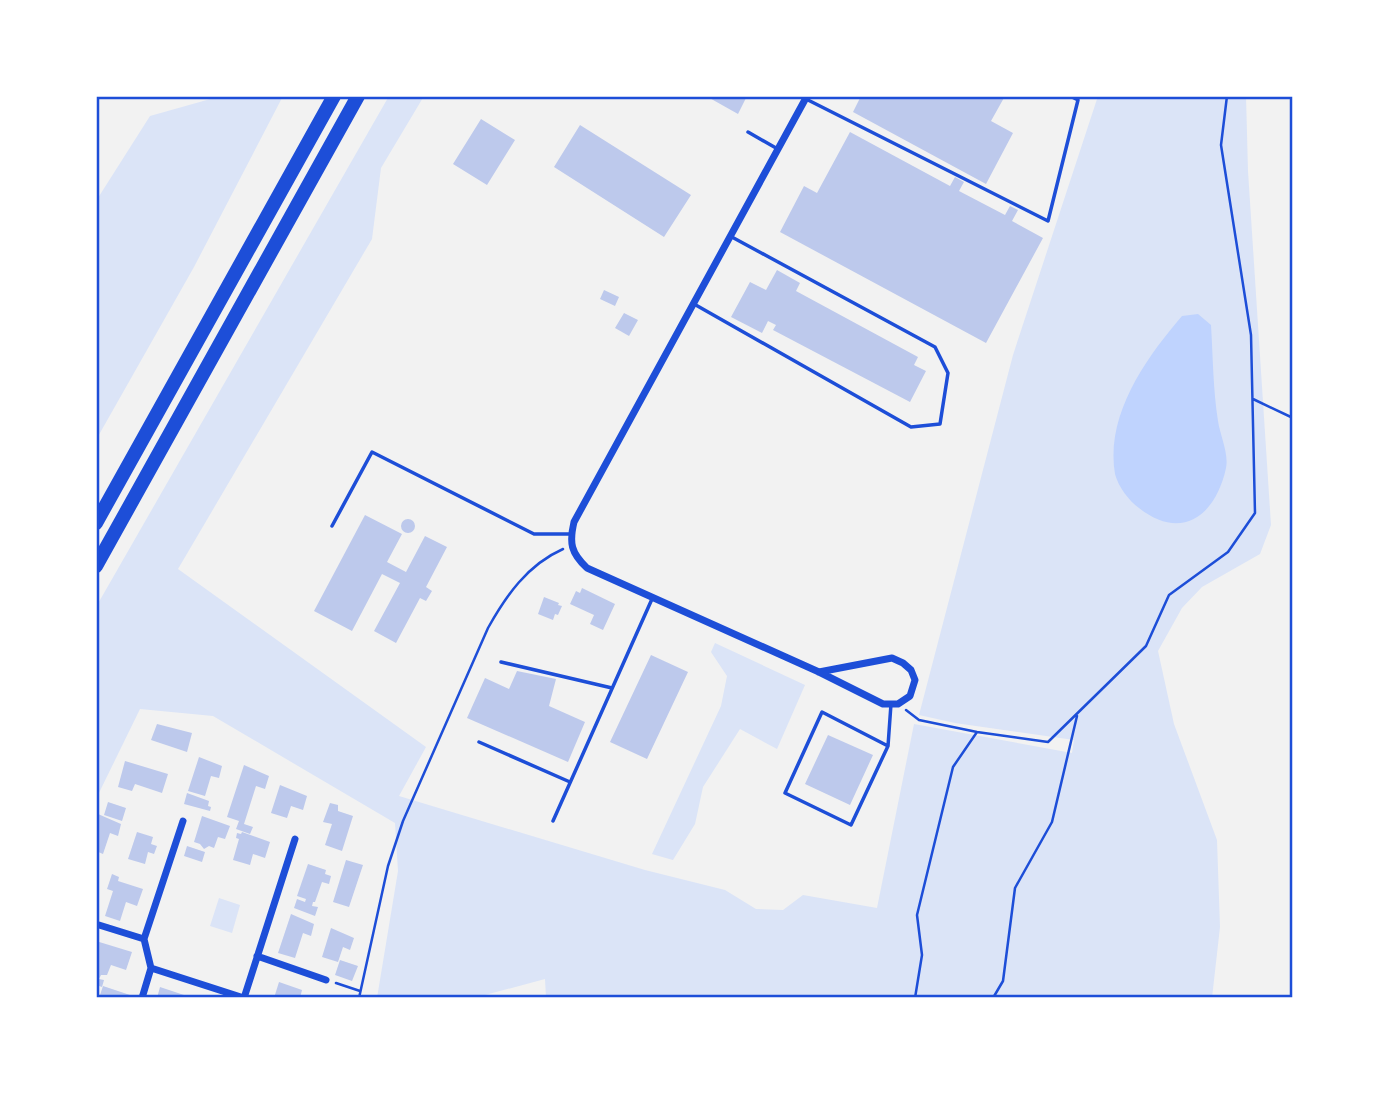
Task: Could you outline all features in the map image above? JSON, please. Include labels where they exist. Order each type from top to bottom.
[{"type":"highway","points":[[96,523],[334,96]]},
{"type":"highway","points":[[96,566],[358,96]]},
{"type":"street","points":[[807,97],[574,522],[570,546],[578,560],[587,568],[883,704],[894,704],[910,696],[915,681],[911,670],[892,658],[818,672]]},
{"type":"street","points":[[142,998],[151,968],[144,939],[183,821]]},
{"type":"street","points":[[151,968],[244,998],[295,839]]},
{"type":"street","points":[[99,925],[144,939]]},
{"type":"street","points":[[257,956],[326,980]]},
{"type":"lane","points":[[807,97],[1048,221],[1078,100],[1070,96]]},
{"type":"lane","points":[[748,132],[778,149]]},
{"type":"lane","points":[[694,304],[911,427],[940,424],[948,373],[935,347],[730,236]]},
{"type":"lane","points":[[332,526],[372,452],[534,534],[571,534]]},
{"type":"lane","points":[[553,821],[653,597]]},
{"type":"lane","points":[[501,662],[612,688]]},
{"type":"lane","points":[[888,746],[822,712],[785,793],[851,825],[888,746],[894,704]]},
{"type":"lane","points":[[480,742],[570,782]]},
{"type":"path","points":[[894,704],[919,720],[1048,742],[1146,646],[1168,595],[1228,552],[1255,513],[1251,335],[1221,145],[1227,96]]},
{"type":"path","points":[[1253,399],[1293,418]]},
{"type":"path","points":[[359,998],[388,866],[403,821],[488,628],[503,601],[530,569],[548,555],[570,546]]},
{"type":"path","points":[[993,998],[1003,981],[1015,888],[1052,822],[1077,716]]},
{"type":"path","points":[[915,998],[922,955],[917,915],[953,767],[977,732]]},
{"type":"path","points":[[326,980],[361,991]]},
{"type":"shaded area","points":[[221,96],[283,96],[194,267],[96,440],[96,201],[150,116]]},
{"type":"shaded area","points":[[389,96],[424,96],[381,168],[372,239],[178,569],[426,747],[399,796],[645,870],[725,890],[756,909],[783,910],[803,895],[877,908],[914,724],[1072,753],[1074,740],[955,723],[919,715],[1013,355],[1098,96],[1246,96],[1248,171],[1271,525],[1260,554],[1202,587],[1182,608],[1158,651],[1174,724],[1217,840],[1220,927],[1212,998],[546,998],[545,979],[474,998],[377,998],[398,871],[395,823],[213,716],[140,709],[96,799],[96,607]]},
{"type":"shaded area","points":[[715,643],[805,685],[777,749],[740,729],[703,787],[695,824],[673,860],[652,854],[721,706],[727,676],[711,652]]},
{"type":"shaded area","points":[[219,898],[240,905],[232,933],[210,926]]},
{"type":"water","points":[[1198,314],[1211,325],[1215,397],[1226,468],[1214,499],[1205,510],[1183,523],[1169,523],[1139,508],[1121,488],[1115,474],[1116,430],[1131,389],[1155,350],[1182,316]]},
{"type":"building","points":[[706,96],[747,96],[738,114]]},
{"type":"building","points":[[861,96],[1005,96],[991,121],[1013,133],[986,184],[853,112]]},
{"type":"building","points":[[481,119],[515,140],[487,185],[453,164]]},
{"type":"building","points":[[580,125],[691,195],[664,237],[554,167]]},
{"type":"building","points":[[850,132],[950,186],[955,177],[964,182],[959,191],[1005,215],[1010,206],[1018,210],[1012,221],[1043,238],[986,343],[780,232],[804,186],[817,193]]},
{"type":"building","points":[[777,270],[800,283],[796,291],[918,357],[914,365],[926,371],[910,402],[773,330],[776,325],[768,321],[762,333],[731,317],[750,282],[766,290]]},
{"type":"building","points":[[604,290],[619,297],[615,306],[600,299]]},
{"type":"building","points":[[624,313],[638,320],[629,336],[615,328]]},
{"type":"building","points":[[365,515],[402,534],[387,562],[406,572],[425,536],[447,547],[426,587],[432,591],[426,601],[420,598],[396,643],[374,631],[400,583],[382,574],[352,631],[314,611]]},
{"type":"building","points":[[405,519],[411,519],[415,526],[411,533],[405,533],[401,529],[401,523]]},
{"type":"building","points":[[582,588],[615,604],[603,630],[590,624],[594,615],[570,604],[576,591],[580,593]]},
{"type":"building","points":[[544,597],[562,606],[553,620],[538,614]]},
{"type":"building","points":[[651,655],[688,672],[647,759],[610,742]]},
{"type":"building","points":[[517,671],[556,679],[549,706],[585,722],[568,762],[467,718],[485,678],[509,689]]},
{"type":"building","points":[[157,724],[192,733],[187,752],[151,740]]},
{"type":"building","points":[[828,735],[873,755],[850,805],[805,784]]},
{"type":"building","points":[[199,757],[222,766],[219,778],[211,776],[205,796],[188,791]]},
{"type":"building","points":[[125,761],[168,774],[162,793],[135,784],[132,791],[118,787]]},
{"type":"building","points":[[244,765],[269,776],[265,789],[256,786],[244,824],[253,827],[250,834],[236,829],[239,821],[227,817]]},
{"type":"building","points":[[280,785],[307,796],[303,810],[291,806],[287,818],[271,813]]},
{"type":"building","points":[[187,793],[209,801],[210,811],[184,804]]},
{"type":"building","points":[[108,802],[126,808],[122,821],[104,815]]},
{"type":"building","points":[[330,803],[338,805],[338,811],[353,816],[342,851],[325,845],[332,824],[323,822]]},
{"type":"building","points":[[98,814],[121,824],[118,836],[110,833],[103,854],[96,851]]},
{"type":"building","points":[[202,816],[230,826],[225,839],[218,837],[214,848],[209,846],[204,849],[194,842]]},
{"type":"building","points":[[137,832],[153,837],[151,844],[157,846],[154,854],[148,852],[145,864],[128,859]]},
{"type":"building","points":[[242,832],[270,842],[265,858],[253,854],[250,865],[233,860],[239,839],[236,838],[237,833]]},
{"type":"building","points":[[187,846],[205,852],[202,862],[184,856]]},
{"type":"building","points":[[346,860],[363,865],[349,907],[333,902]]},
{"type":"building","points":[[308,864],[326,870],[325,874],[331,876],[329,884],[322,882],[313,902],[312,906],[318,907],[315,916],[294,908],[297,899],[305,902],[306,899],[297,896]]},
{"type":"building","points":[[112,874],[119,877],[118,881],[143,889],[137,906],[126,902],[120,921],[105,916],[113,891],[107,889]]},
{"type":"building","points":[[291,914],[314,924],[311,936],[303,933],[295,958],[278,953]]},
{"type":"building","points":[[331,928],[354,938],[350,950],[343,947],[338,962],[322,957]]},
{"type":"building","points":[[96,941],[132,952],[126,970],[111,965],[107,975],[101,975],[99,979],[104,980],[102,987],[96,985]]},
{"type":"building","points":[[340,960],[358,966],[352,981],[335,975]]},
{"type":"building","points":[[279,982],[302,990],[300,998],[274,998]]},
{"type":"building","points":[[103,986],[130,995],[129,998],[99,998]]},
{"type":"building","points":[[160,987],[184,995],[184,998],[157,998]]}]
